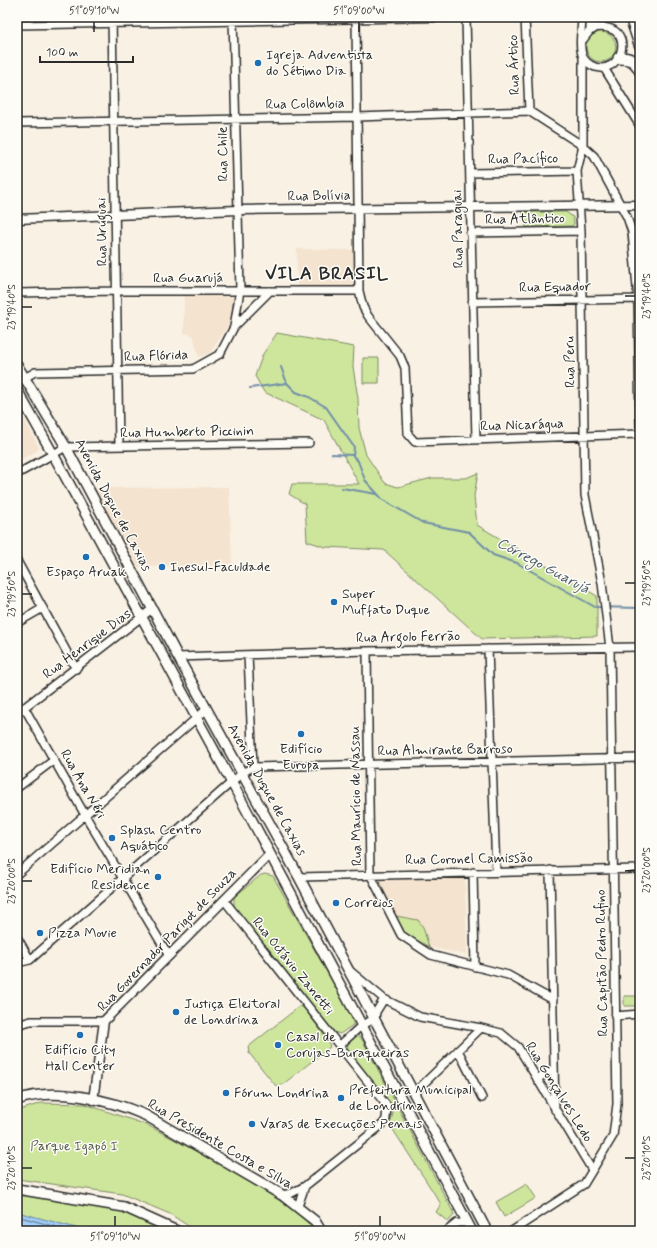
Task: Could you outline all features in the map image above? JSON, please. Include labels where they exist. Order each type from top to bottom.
[{"type":"highway","points":[[631,17],[640,44]]},
{"type":"highway","points":[[619,58],[628,58],[636,62],[640,70]]},
{"type":"main road","points":[[17,387],[21,386],[20,373]]},
{"type":"main road","name":"Avenida Duque de Caxias","points":[[20,373],[66,447],[178,657],[299,876],[487,1231]]},
{"type":"main road","name":"Avenida Duque de Caxias","points":[[17,390],[232,783],[269,855],[470,1227]]},
{"type":"main road","points":[[92,526],[99,524],[102,525],[122,553]]},
{"type":"main road","points":[[174,678],[185,689],[195,688]]},
{"type":"main road","points":[[248,813],[260,807]]},
{"type":"main road","points":[[293,898],[307,891]]},
{"type":"main road","name":"Rua Presidente Costa e Silva","points":[[17,1100],[34,1096],[56,1094],[120,1106],[145,1115],[282,1195],[298,1206],[314,1221],[321,1231]]},
{"type":"main road","points":[[17,1190],[124,1207],[177,1231]]},
{"type":"street","points":[[17,25],[112,20],[466,17]]},
{"type":"street","name":"Rua Paraguai","points":[[466,17],[476,440]]},
{"type":"street","name":"Rua Ártico","points":[[525,17],[529,111]]},
{"type":"street","points":[[583,17],[593,22],[615,31],[620,38],[621,45],[619,58],[611,65],[604,68],[591,66],[583,57],[583,17]]},
{"type":"street","points":[[357,18],[360,291]]},
{"type":"street","name":"Rua Chile","points":[[233,19],[240,290]]},
{"type":"street","name":"Rua Uruguai","points":[[112,20],[119,446]]},
{"type":"street","points":[[582,41],[593,22]]},
{"type":"street","name":"Rua Peru","points":[[583,57],[583,146],[578,171],[580,205],[585,495],[606,613],[610,648]]},
{"type":"street","points":[[584,75],[591,66]]},
{"type":"street","points":[[604,68],[640,126]]},
{"type":"street","name":"Rua Colômbia","points":[[17,123],[529,111]]},
{"type":"street","points":[[529,111],[583,146],[594,156],[627,217],[632,232],[638,299],[640,426]]},
{"type":"street","name":"Rua Pacífico","points":[[470,173],[578,171]]},
{"type":"street","name":"Rua Bolívia","points":[[17,219],[238,210],[640,205]]},
{"type":"street","name":"Rua Atlântico","points":[[470,233],[580,231]]},
{"type":"street","name":"Rua Guarujá","points":[[17,293],[240,290],[360,291]]},
{"type":"street","name":"Rua Flórida","points":[[20,373],[28,376],[35,372],[193,369],[220,354],[234,327],[240,290]]},
{"type":"street","points":[[234,327],[270,291]]},
{"type":"street","name":"Rua Nicarágua","points":[[360,291],[363,307],[368,316],[400,356],[405,368],[408,434],[415,442],[640,434]]},
{"type":"street","name":"Rua Equador","points":[[472,302],[638,299]]},
{"type":"street","name":"Rua Humberto Piccinin","points":[[66,447],[309,443]]},
{"type":"street","points":[[17,474],[66,447]]},
{"type":"street","points":[[17,562],[76,668]]},
{"type":"street","points":[[17,623],[43,608]]},
{"type":"street","name":"Rua Henrique Dias","points":[[17,713],[152,609]]},
{"type":"street","name":"Rua Argolo Ferrão","points":[[178,657],[367,651],[640,647]]},
{"type":"street","name":"Rua Capitão Pedro Rufino","points":[[512,1231],[584,1184],[613,1136],[617,1104],[610,648]]},
{"type":"street","points":[[488,649],[496,871]]},
{"type":"street","name":"Rua Maurício de Nassau","points":[[367,651],[370,874],[401,934],[431,956],[508,975],[553,1000]]},
{"type":"street","points":[[248,655],[253,767]]},
{"type":"street","name":"Rua Ana Néri","points":[[24,707],[85,815],[169,956]]},
{"type":"street","points":[[17,874],[207,709]]},
{"type":"street","name":"Rua Almirante Barroso","points":[[30,960],[242,773],[253,767],[493,763],[640,758]]},
{"type":"street","points":[[17,788],[54,760]]},
{"type":"street","name":"Rua Governador Parigot de Souza","points":[[93,1100],[104,1021],[269,855]]},
{"type":"street","name":"Rua Coronel Camissão","points":[[299,876],[640,869]]},
{"type":"street","points":[[550,870],[555,1111]]},
{"type":"street","points":[[473,872],[475,967]]},
{"type":"street","name":"Rua Octávio Zanetti","points":[[224,900],[385,1101],[388,1114],[383,1124],[305,1186],[292,1193],[282,1195]]},
{"type":"street","points":[[17,937],[30,960],[17,963]]},
{"type":"street","name":"Rua Gonçalves Ledo","points":[[348,969],[384,999],[420,1017],[501,1033],[518,1047],[555,1111],[592,1170]]},
{"type":"street","points":[[340,1045],[362,1026],[375,1019],[376,1012],[384,999]]},
{"type":"street","points":[[615,1016],[640,1014]]},
{"type":"street","points":[[17,1025],[31,1021],[104,1021]]},
{"type":"street","points":[[414,1093],[481,1028]]},
{"type":"street","points":[[458,1050],[482,1098]]},
{"type":"street","points":[[537,1079],[554,1069]]},
{"type":"street","points":[[298,1206],[305,1186]]},
{"type":"street","points":[[447,1231],[458,1223],[470,1227]]},
{"type":"shaded area","points":[[297,249],[355,250],[354,287],[297,286]]},
{"type":"shaded area","points":[[184,296],[234,297],[232,319],[211,352],[199,357],[193,335],[184,333]]},
{"type":"shaded area","points":[[17,404],[39,448],[17,462]]},
{"type":"shaded area","points":[[229,487],[232,565],[138,567],[94,488]]},
{"type":"shaded area","points":[[465,878],[467,955],[429,947],[423,927],[418,920],[396,916],[378,880]]},
{"type":"green space","points":[[595,17],[621,17],[622,19],[615,23],[595,20]]},
{"type":"green space","points":[[601,32],[612,36],[616,47],[612,58],[601,62],[590,58],[586,47],[590,36]]},
{"type":"green space","points":[[523,212],[566,212],[573,217],[574,224],[572,226],[526,227]]},
{"type":"green space","points":[[277,333],[354,347],[353,367],[358,398],[359,428],[366,455],[385,483],[398,487],[432,478],[466,478],[478,473],[474,496],[477,525],[597,596],[597,636],[482,639],[384,550],[325,547],[307,541],[305,504],[289,494],[292,484],[359,484],[324,420],[264,392],[255,376],[263,354]]},
{"type":"green space","points":[[363,358],[379,358],[379,383],[363,383]]},
{"type":"green space","points":[[265,874],[273,876],[353,1018],[353,1025],[340,1034],[334,1032],[234,906],[234,897],[261,875]]},
{"type":"green space","points":[[396,916],[418,920],[423,927],[429,947],[404,933]]},
{"type":"green space","points":[[624,996],[640,996],[640,1006],[624,1006]]},
{"type":"green space","points":[[300,1006],[304,1008],[328,1040],[330,1047],[282,1085],[276,1086],[249,1053],[248,1047]]},
{"type":"green space","points":[[355,1035],[358,1035],[363,1041],[453,1212],[454,1215],[448,1222],[436,1212],[441,1204],[390,1125],[393,1113],[390,1105],[348,1049],[347,1041]]},
{"type":"green space","name":"Parque Igapó I","points":[[41,1103],[85,1104],[147,1125],[226,1167],[301,1214],[314,1231],[196,1231],[170,1214],[122,1194],[17,1179],[17,1111]]},
{"type":"green space","points":[[527,1184],[536,1198],[504,1217],[496,1202]]},
{"type":"green space","name":"Parque Igapó I","points":[[17,1194],[118,1209],[169,1231],[87,1231],[17,1212]]},
{"type":"water","points":[[17,1212],[87,1231],[17,1231]]},
{"type":"waterway","name":"Córrego Guarujá","points":[[281,367],[287,383],[296,392],[309,397],[326,407],[354,447],[353,456],[358,461],[365,480],[383,500],[423,523],[469,532],[493,555],[517,563],[595,607],[640,608]]},
{"type":"waterway","points":[[250,388],[287,383]]},
{"type":"waterway","points":[[332,454],[353,455]]},
{"type":"waterway","points":[[342,488],[377,494]]},
{"type":"place","name":"Igreja Adventista do Sétimo Dia","points":[[258,63]]},
{"type":"place","name":"Espaço Aruak","points":[[86,557]]},
{"type":"place","name":"Inesul-Faculdade","points":[[162,567]]},
{"type":"place","name":"Super Muffato Duque","points":[[334,602]]},
{"type":"place","name":"Edifício Europa","points":[[301,734]]},
{"type":"place","name":"Splash Centro Aquático","points":[[112,838]]},
{"type":"place","name":"Edifício Meridian Residence","points":[[158,877]]},
{"type":"place","name":"Correios","points":[[336,903]]},
{"type":"place","name":"Pizza Movie","points":[[40,933]]},
{"type":"place","name":"Justiça Eleitoral de Londrina","points":[[176,1012]]},
{"type":"place","name":"Edifício City Hall Center","points":[[80,1035]]},
{"type":"place","name":"Casal de Corujas-Buraqueiras","points":[[278,1045]]},
{"type":"place","name":"Fórum Londrina","points":[[226,1093]]},
{"type":"place","name":"Prefeitura Municipal de Londrina","points":[[341,1098]]},
{"type":"place","name":"Varas de Execuções Penais","points":[[252,1124]]},
{"type":"district","name":"VILA BRASIL","points":[[327,274]]}]
